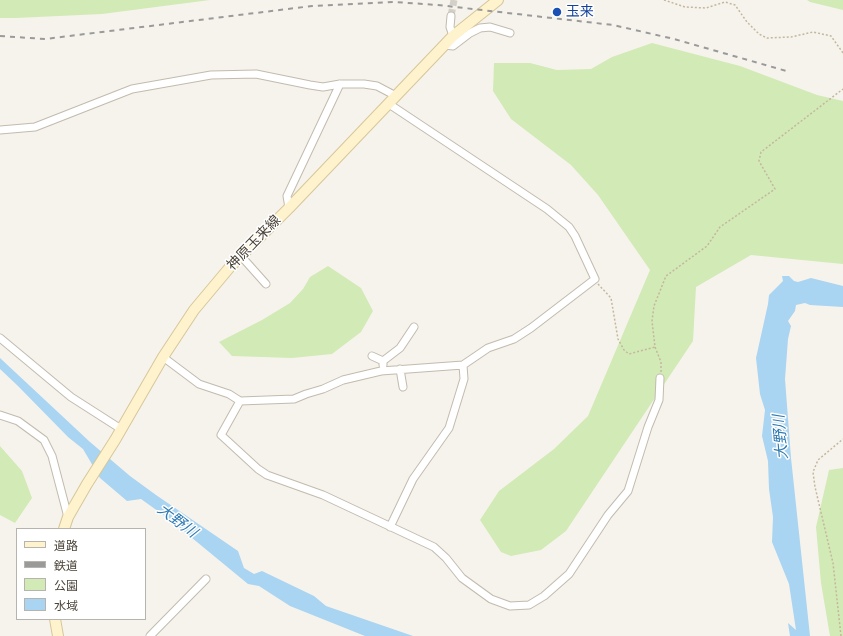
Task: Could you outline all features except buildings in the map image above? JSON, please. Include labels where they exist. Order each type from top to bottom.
[{"type":"main road","name":"神原玉来線","points":[[64,528],[68,518],[87,484],[115,440],[163,357],[194,310],[241,256],[289,208],[453,36],[498,0]]},
{"type":"main road","points":[[55,620],[58,636]]},
{"type":"street","points":[[451,16],[450,27],[453,36]]},
{"type":"street","points":[[445,45],[454,46],[470,33],[480,28],[490,27],[510,33]]},
{"type":"street","points":[[0,130],[34,127],[132,89],[211,76],[256,74],[323,87],[340,84],[377,86],[396,96]]},
{"type":"street","points":[[289,208],[288,196],[340,84]]},
{"type":"street","points":[[163,357],[199,384],[229,394],[240,401],[294,399],[306,394],[323,390],[343,380],[381,371],[463,365],[488,348],[514,339],[595,280],[575,236],[569,227],[547,209],[389,104]]},
{"type":"street","points":[[241,256],[266,284]]},
{"type":"street","points":[[381,371],[383,361],[396,353],[414,327]]},
{"type":"street","points":[[0,338],[71,397],[121,429]]},
{"type":"street","points":[[372,356],[383,361]]},
{"type":"street","points":[[390,527],[413,479],[449,428],[464,379],[463,365]]},
{"type":"street","points":[[400,369],[403,387]]},
{"type":"street","points":[[240,401],[221,435],[258,470],[267,475],[323,495],[434,546],[462,578],[491,599],[510,606],[528,605],[544,596],[569,574],[608,515],[628,491],[648,427],[659,400],[660,378]]},
{"type":"street","points":[[0,415],[18,421],[44,440],[52,456],[68,518]]},
{"type":"street","points":[[150,636],[206,579]]},
{"type":"path","points":[[664,0],[685,7],[706,8],[725,2],[735,5],[747,22],[759,34],[768,38],[790,37],[813,32],[831,36],[843,53]]},
{"type":"path","points":[[660,378],[661,362],[655,347],[652,321],[654,306],[666,276],[707,246],[720,227],[775,189],[759,161],[761,152],[843,89]]},
{"type":"path","points":[[595,280],[611,298],[618,339],[624,350],[629,354],[655,347]]},
{"type":"path","points":[[841,636],[833,563],[815,487],[813,472],[818,460],[843,439]]},
{"type":"green space","points":[[0,0],[210,0],[102,14],[0,18]]},
{"type":"green space","points":[[807,0],[843,0],[843,10],[810,2]]},
{"type":"green space","points":[[652,43],[740,66],[817,95],[843,101],[843,264],[751,255],[696,287],[693,341],[566,531],[541,550],[511,556],[501,552],[480,520],[499,491],[554,449],[588,416],[650,270],[598,195],[571,165],[511,119],[493,91],[494,63],[530,63],[557,70],[591,69],[612,57]]},
{"type":"green space","points":[[328,266],[361,288],[373,311],[361,332],[332,354],[292,358],[232,356],[219,342],[262,320],[290,303],[303,289],[310,277]]},
{"type":"green space","points":[[0,446],[22,471],[32,498],[15,523],[0,515]]},
{"type":"green space","points":[[843,468],[843,636],[830,636],[821,583],[816,527],[829,470]]},
{"type":"water","name":"大野川","points":[[782,276],[789,276],[794,281],[798,282],[811,278],[843,286],[843,307],[810,305],[805,303],[796,305],[795,311],[788,321],[791,326],[788,339],[785,379],[791,458],[810,636],[790,636],[788,623],[796,630],[789,584],[772,542],[773,517],[769,489],[768,461],[762,436],[765,410],[760,394],[756,358],[769,295],[783,281]]},
{"type":"water","name":"大野川","points":[[0,358],[90,442],[130,476],[238,551],[244,568],[254,574],[262,571],[314,596],[326,606],[413,636],[365,636],[290,606],[259,586],[248,584],[169,519],[141,499],[127,501],[100,478],[83,449],[68,437],[0,369]]},
{"type":"tunnel","points":[[451,16],[454,0]]},
{"type":"railway","points":[[0,36],[45,39],[312,6],[394,2],[438,5],[613,25],[674,39],[790,72]]},
{"type":"place","name":"玉来","points":[[557,12]]}]
